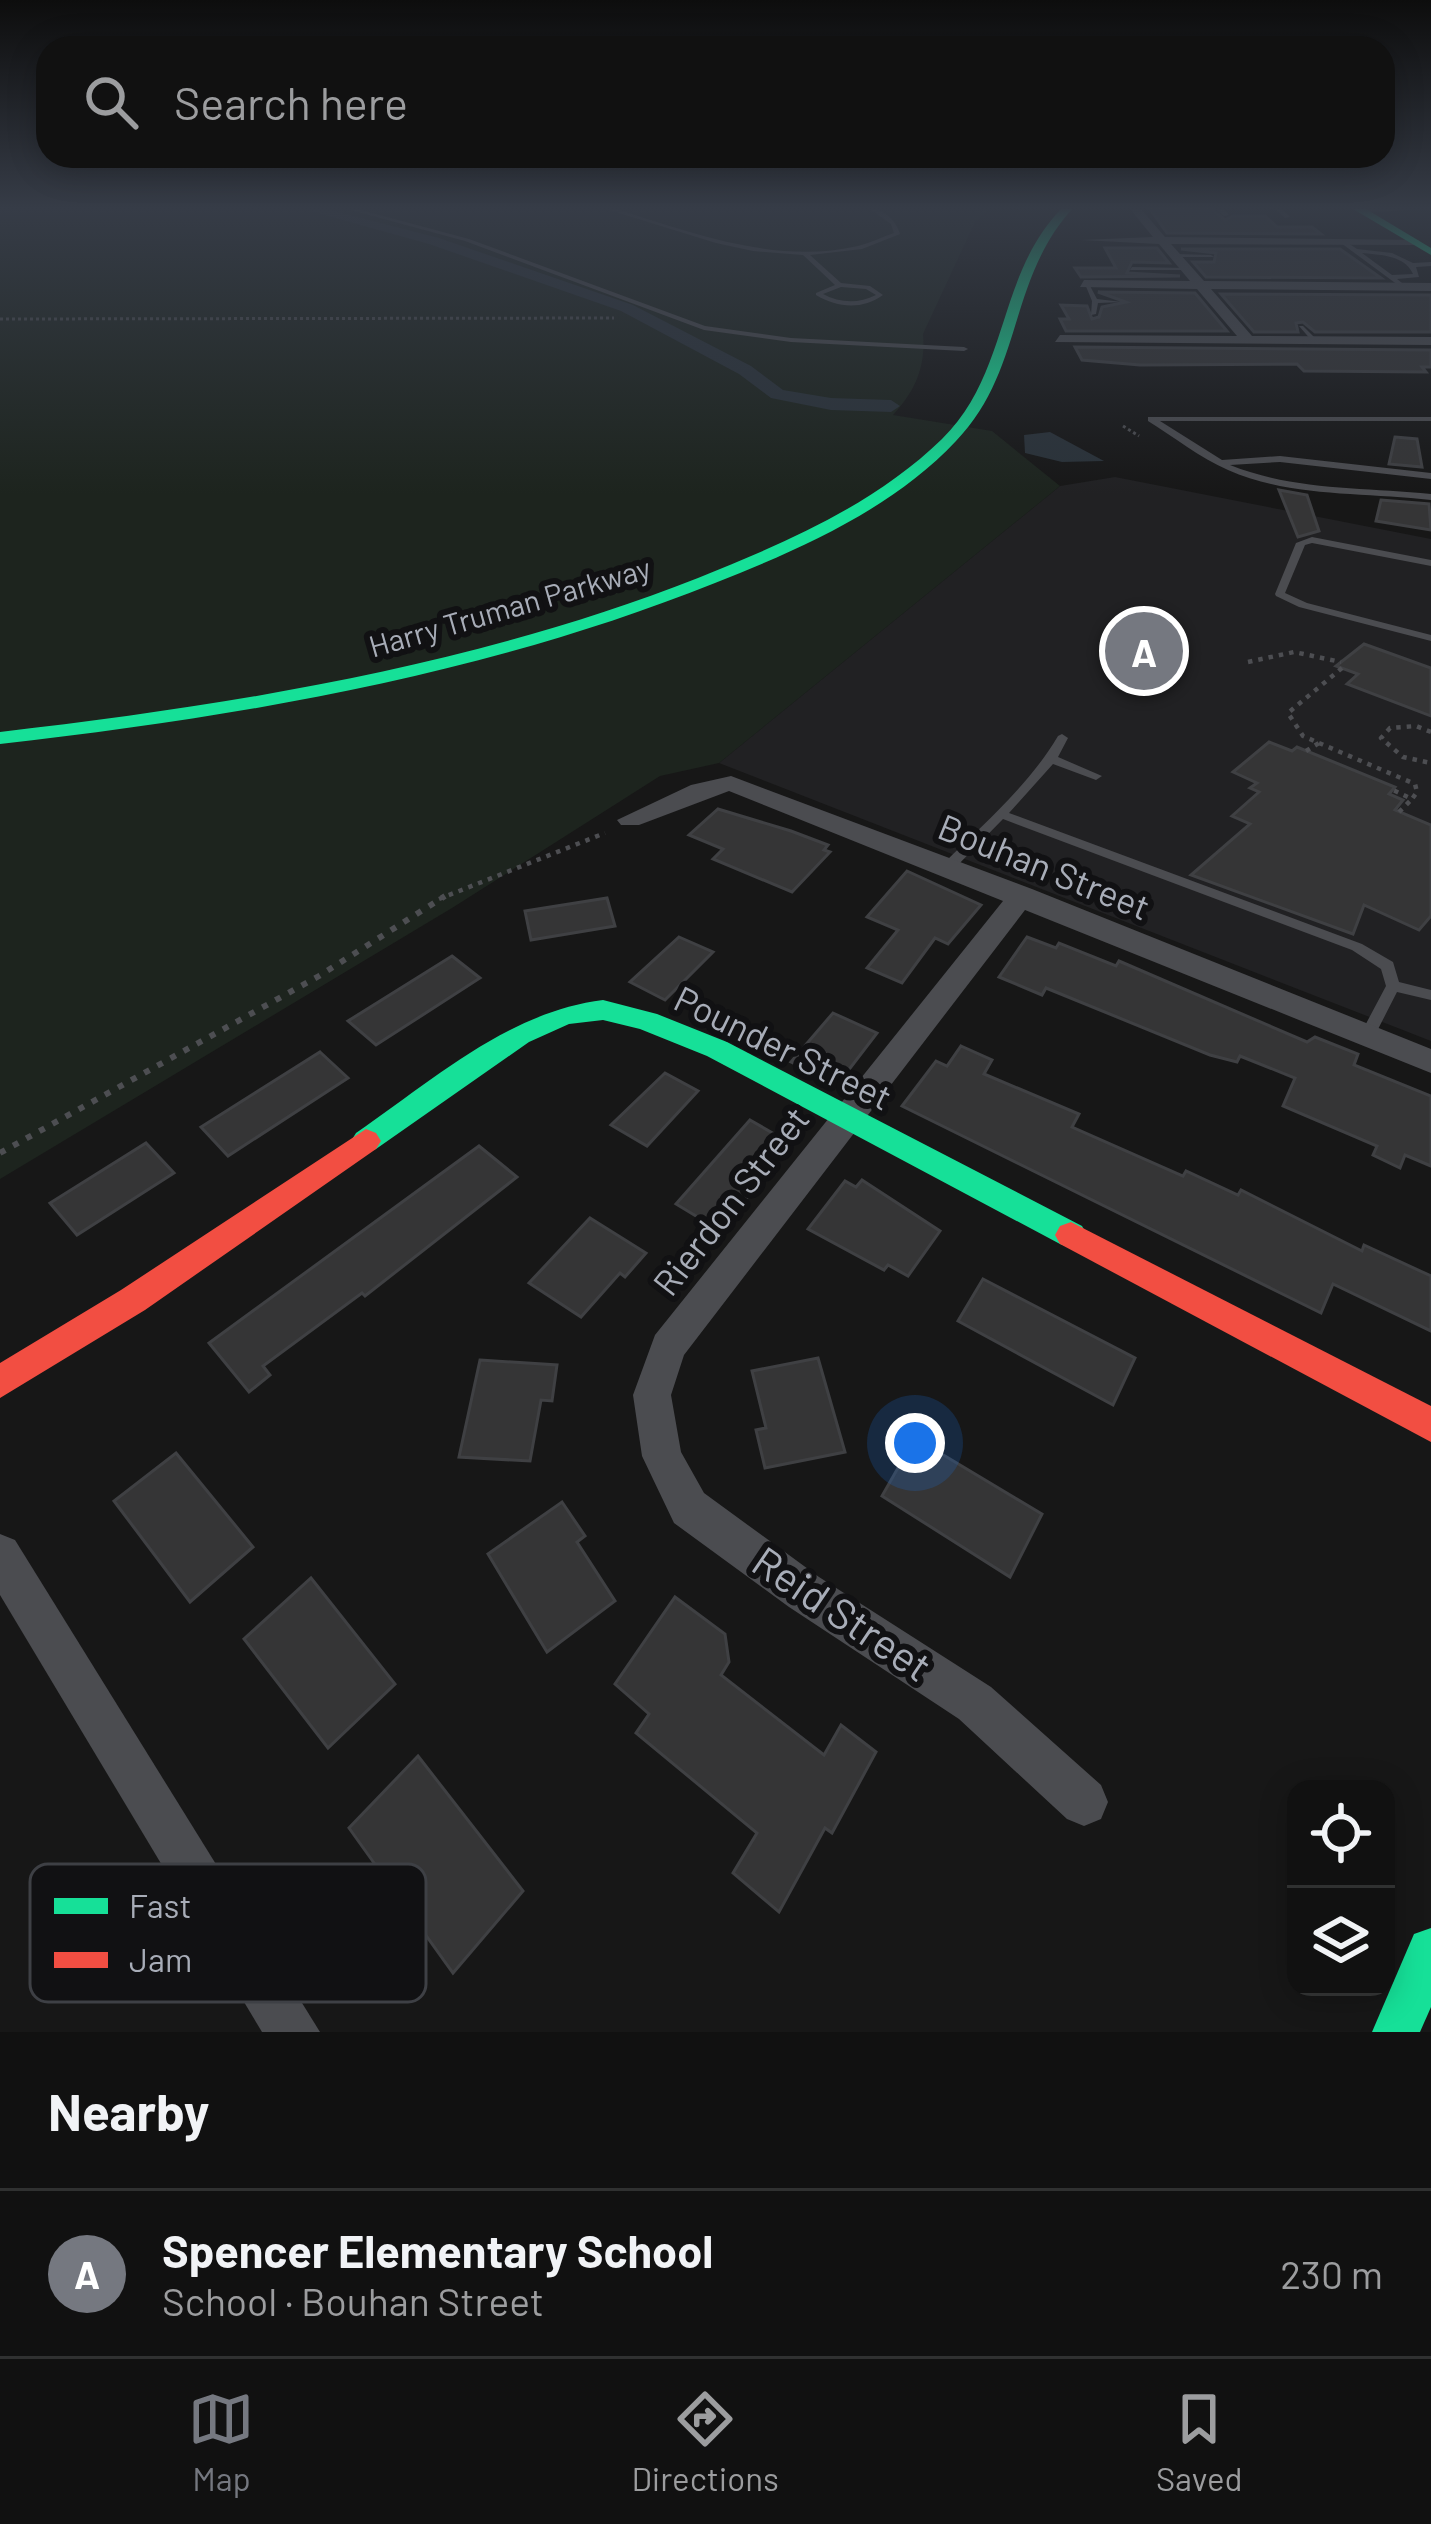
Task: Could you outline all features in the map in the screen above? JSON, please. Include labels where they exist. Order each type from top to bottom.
[{"type":"main road","name":"Harry Truman Parkway","points":[[0,738],[215,713],[320,693],[511,648],[671,597],[799,541],[893,486],[956,434],[991,383],[1012,304]]},
{"type":"main road","name":"Harry Truman Parkway","points":[[548,608],[724,543]]},
{"type":"main road","points":[[193,685],[252,676]]},
{"type":"main road","name":"Pounder Street","points":[[0,1382],[106,1320],[232,1236],[519,1035],[564,1015],[603,1010],[647,1021],[764,1071],[1431,1425]]},
{"type":"main road","points":[[1396,2032],[1431,1951]]},
{"type":"street","points":[[1216,304],[1247,339]]},
{"type":"street","points":[[1060,339],[1431,340]]},
{"type":"street","name":"Bouhan Street","points":[[630,820],[700,790],[731,783],[1431,1060]]},
{"type":"street","name":"Rierdon Street","points":[[652,1395],[668,1347],[1022,895]]},
{"type":"street","name":"Reid Street","points":[[652,1395],[662,1456],[689,1508],[804,1592],[975,1703],[1084,1802]]},
{"type":"street","points":[[0,1555],[190,1864]]},
{"type":"street","points":[[275,2002],[293,2032]]},
{"type":"lane","points":[[639,304],[704,328],[791,340],[963,350]]},
{"type":"lane","points":[[1093,314],[1095,304]]},
{"type":"lane","points":[[1301,327],[1314,340]]},
{"type":"lane","points":[[1431,419],[1151,419],[1220,464],[1263,484],[1431,497]]},
{"type":"lane","points":[[1220,464],[1280,459],[1431,476]]},
{"type":"lane","points":[[1431,563],[1312,540],[1301,544],[1280,593],[1303,605],[1431,638]]},
{"type":"lane","points":[[948,867],[1051,759],[1062,738]]},
{"type":"lane","points":[[1051,759],[1096,776]]},
{"type":"lane","points":[[1001,814],[1358,947],[1388,966],[1393,986],[1368,1035]]},
{"type":"lane","points":[[1393,986],[1431,995]]},
{"type":"path","points":[[0,320],[626,318]]},
{"type":"path","points":[[1270,644],[1274,653]]},
{"type":"path","points":[[1248,662],[1262,653],[1274,653],[1322,655],[1341,665],[1288,713],[1303,736],[1415,784],[1418,792],[1399,812]]},
{"type":"path","points":[[1431,732],[1416,726],[1390,728],[1381,738],[1391,752],[1420,764],[1431,763]]},
{"type":"path","points":[[1306,751],[1319,743]]},
{"type":"path","points":[[1393,790],[1412,799]]},
{"type":"path","points":[[0,1153],[319,976],[408,914],[450,892],[588,842],[630,820]]},
{"type":"shaded area","points":[[0,304],[937,304],[923,334],[917,378],[893,415],[992,431],[1060,486],[719,763],[660,776],[452,908],[0,1179]]},
{"type":"shaded area","points":[[1050,432],[1104,461],[1062,462],[1025,453],[1024,435]]},
{"type":"shaded area","points":[[1115,477],[1431,539],[1431,1041],[719,763],[1060,486]]},
{"type":"building","points":[[1204,304],[1227,331],[1066,331],[1060,319],[1069,319],[1061,305],[1087,306],[1092,319],[1099,317],[1102,307]]},
{"type":"building","points":[[1230,304],[1431,304],[1431,332],[1315,332],[1303,322],[1296,323],[1298,332],[1254,332]]},
{"type":"building","points":[[1075,347],[1431,350],[1431,367],[1422,367],[1426,372],[1304,371],[1297,364],[1140,365],[1082,360]]},
{"type":"building","points":[[1395,437],[1417,439],[1422,467],[1389,464]]},
{"type":"building","points":[[1279,490],[1307,495],[1319,531],[1298,537]]},
{"type":"building","points":[[1381,500],[1429,504],[1431,530],[1376,521]]},
{"type":"building","points":[[1364,644],[1431,668],[1431,716],[1347,684],[1358,674],[1336,666]]},
{"type":"building","points":[[1269,742],[1292,751],[1297,747],[1395,787],[1389,794],[1403,800],[1395,810],[1431,825],[1431,916],[1419,930],[1364,905],[1353,934],[1191,875],[1250,824],[1232,816],[1259,792],[1250,788],[1257,783],[1233,772]]},
{"type":"building","points":[[718,809],[828,845],[824,850],[830,852],[792,892],[713,859],[723,849],[689,835]]},
{"type":"building","points":[[907,871],[981,905],[948,944],[935,938],[902,983],[867,968],[898,930],[867,917]]},
{"type":"building","points":[[607,898],[615,926],[531,940],[525,911]]},
{"type":"building","points":[[679,937],[713,952],[665,1000],[630,982]]},
{"type":"building","points":[[1027,937],[1056,948],[1059,943],[1116,966],[1119,961],[1307,1042],[1315,1037],[1358,1054],[1354,1065],[1431,1096],[1431,1166],[1405,1155],[1400,1168],[1373,1155],[1377,1146],[1283,1106],[1295,1078],[1240,1056],[1237,1062],[1210,1055],[1046,988],[1042,995],[999,977]]},
{"type":"building","points":[[452,956],[480,978],[376,1045],[348,1021]]},
{"type":"building","points":[[833,1013],[877,1033],[838,1084],[791,1062]]},
{"type":"building","points":[[961,1046],[992,1060],[984,1074],[1079,1114],[1072,1127],[1183,1176],[1186,1171],[1238,1195],[1241,1190],[1362,1251],[1364,1245],[1431,1276],[1431,1331],[1333,1284],[1321,1313],[902,1106],[936,1061],[947,1066]]},
{"type":"building","points":[[320,1052],[348,1078],[228,1156],[201,1127]]},
{"type":"building","points":[[665,1073],[698,1091],[647,1146],[611,1125]]},
{"type":"building","points":[[750,1120],[776,1135],[772,1141],[787,1149],[745,1200],[732,1192],[706,1222],[676,1204]]},
{"type":"building","points":[[146,1143],[174,1173],[77,1235],[50,1203]]},
{"type":"building","points":[[479,1146],[517,1177],[365,1296],[362,1293],[263,1366],[270,1375],[249,1392],[209,1343]]},
{"type":"building","points":[[862,1180],[940,1231],[908,1276],[888,1265],[884,1270],[808,1229],[845,1181],[856,1187]]},
{"type":"building","points":[[590,1218],[646,1253],[625,1277],[620,1273],[581,1317],[529,1283]]},
{"type":"building","points":[[983,1279],[1135,1358],[1113,1405],[958,1321]]},
{"type":"building","points":[[818,1358],[845,1452],[765,1468],[756,1430],[766,1428],[752,1371]]},
{"type":"building","points":[[480,1360],[557,1365],[552,1401],[541,1400],[530,1461],[459,1457]]},
{"type":"building","points":[[915,1438],[1042,1514],[1010,1577],[882,1496]]},
{"type":"building","points":[[176,1453],[253,1547],[190,1602],[114,1501]]},
{"type":"building","points":[[562,1502],[585,1536],[577,1542],[615,1601],[547,1652],[488,1554]]},
{"type":"building","points":[[311,1578],[395,1684],[328,1748],[244,1639]]},
{"type":"building","points":[[675,1597],[725,1634],[729,1662],[721,1675],[824,1755],[841,1725],[876,1752],[832,1833],[825,1828],[779,1912],[733,1873],[757,1833],[636,1733],[649,1714],[615,1684]]},
{"type":"building","points":[[418,1756],[523,1891],[453,1973],[426,1935],[426,1864],[375,1864],[349,1828]]},
{"type":"waterway","points":[[615,304],[745,370],[777,394],[831,404],[891,406]]},
{"type":"traffic: fast","points":[[0,738],[188,715],[373,682],[555,635],[733,570],[871,501],[944,445],[983,398],[1015,304]]},
{"type":"traffic: fast","points":[[366,1141],[519,1035],[564,1015],[603,1010],[647,1021],[717,1049],[1071,1235]]},
{"type":"traffic: fast","points":[[1396,2032],[1431,1951]]},
{"type":"traffic: jam","points":[[0,1382],[133,1300],[366,1141]]},
{"type":"traffic: jam","points":[[1071,1235],[1431,1425]]},
{"type":"place","name":"Spencer Elementary School","points":[[1144,651]]}]
